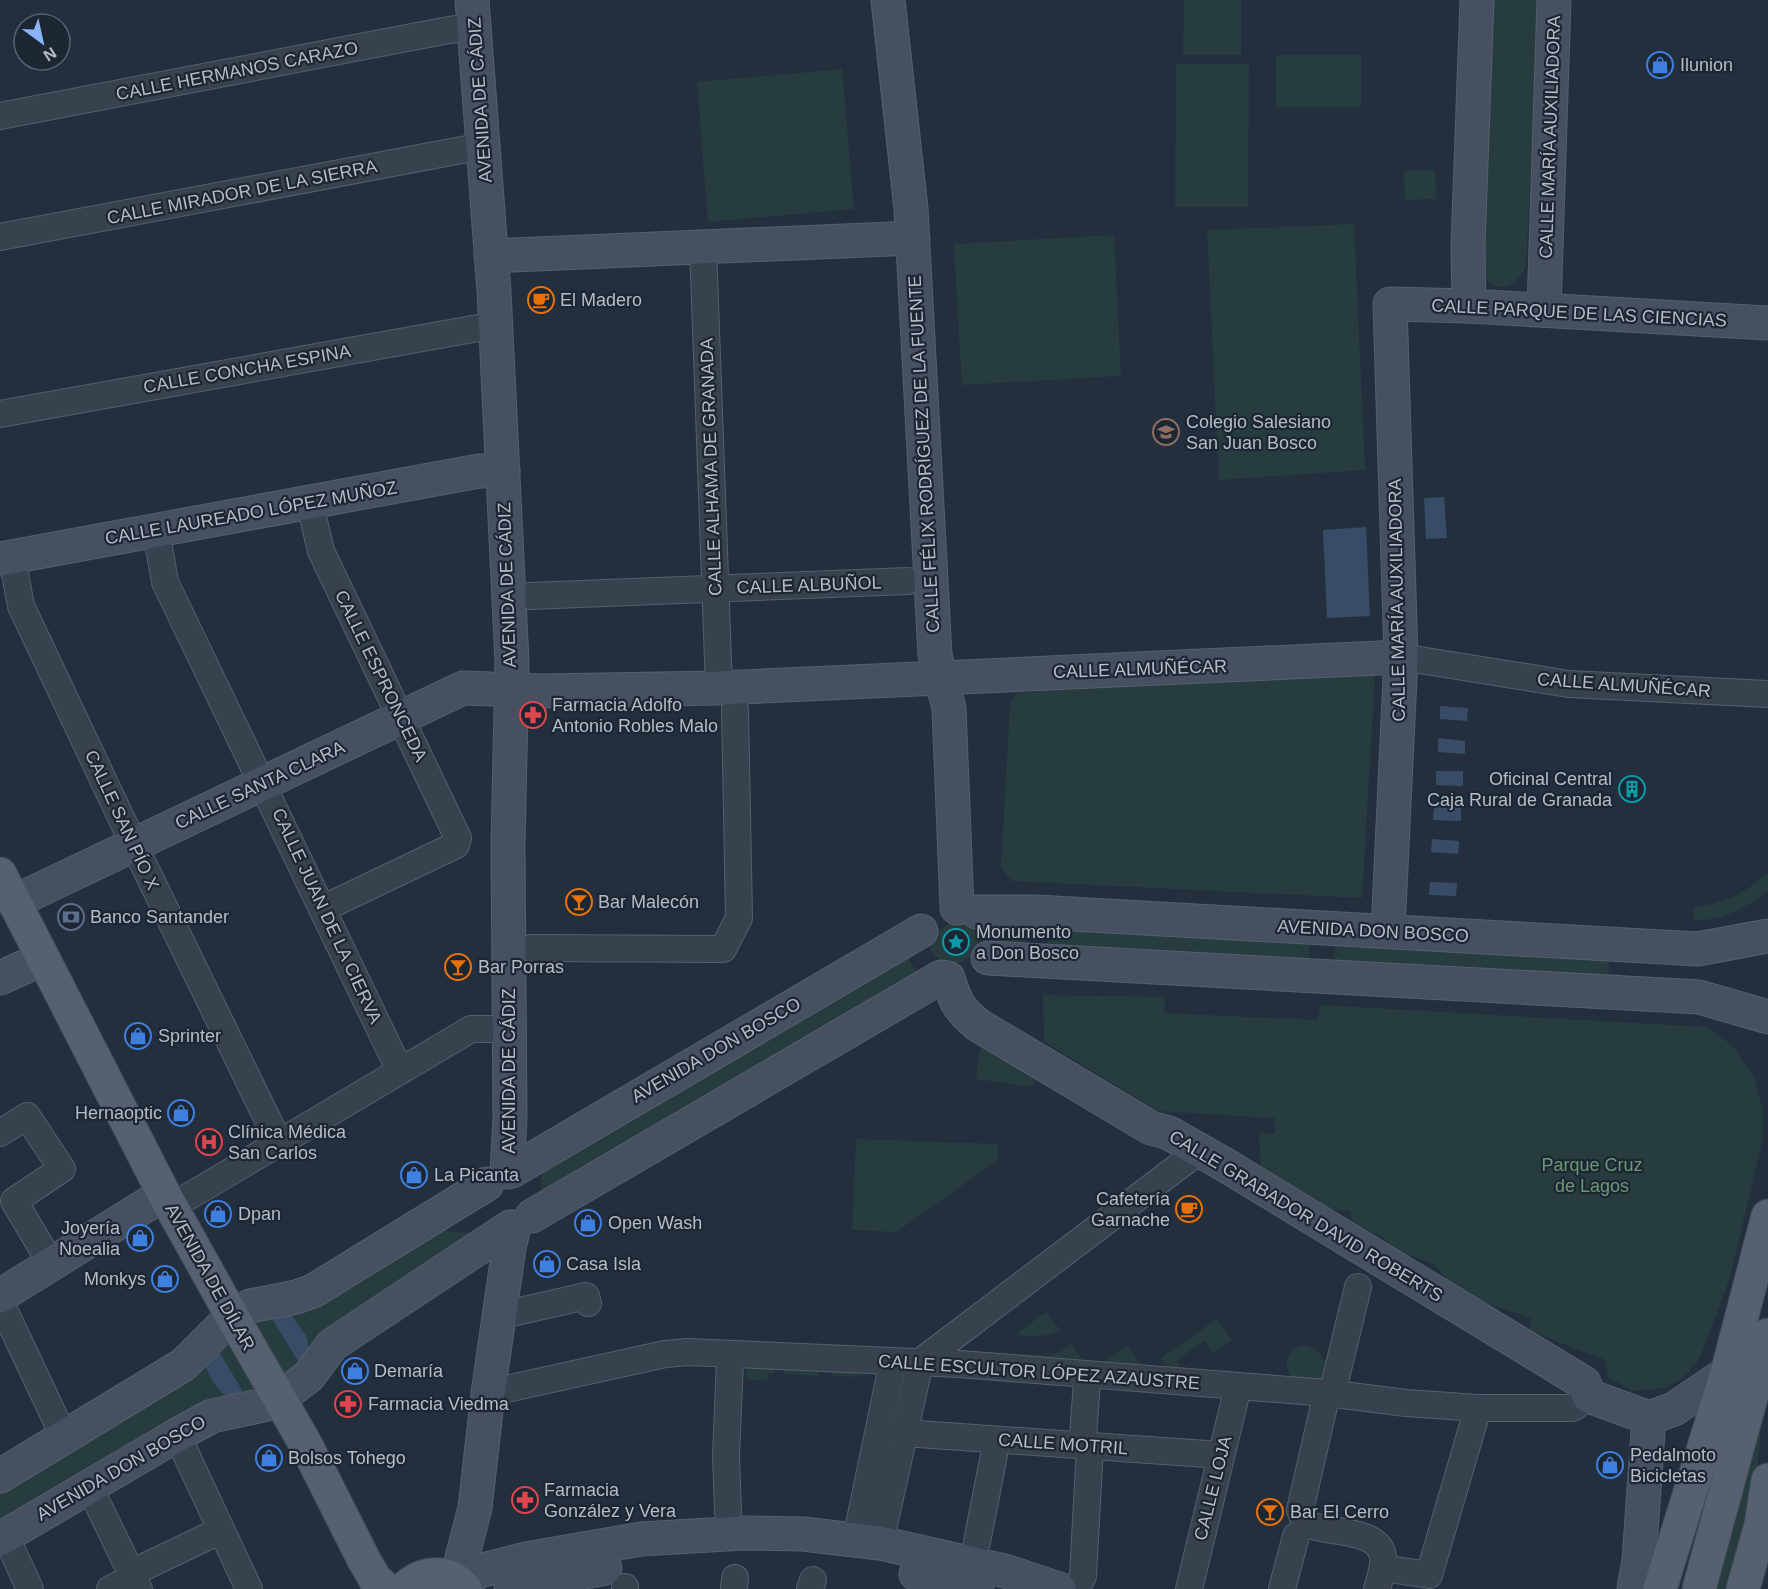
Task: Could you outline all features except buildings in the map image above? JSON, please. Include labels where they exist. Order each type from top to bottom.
[{"type":"main road","name":"CALLE FÉLIX RODRÍGUEZ DE LA FUENTE","points":[[888,0],[911,209],[935,655],[949,708],[967,910]]},
{"type":"main road","points":[[1469,306],[1468,245],[1477,0]]},
{"type":"main road","name":"CALLE MARÍA AUXILIADORA","points":[[1544,310],[1554,0]]},
{"type":"main road","name":"AVENIDA DE CÁDIZ","points":[[473,14],[491,256],[512,662],[508,868],[510,1128],[502,1176]]},
{"type":"main road","points":[[491,256],[912,238]]},
{"type":"main road","name":"CALLE PARQUE DE LAS CIENCIAS","points":[[1390,304],[1469,306],[1768,323]]},
{"type":"main road","name":"CALLE MARÍA AUXILIADORA","points":[[1388,931],[1401,657],[1390,304]]},
{"type":"main road","name":"CALLE LAUREADO LÓPEZ MUÑOZ","points":[[6,558],[479,471],[503,471]]},
{"type":"main road","name":"CALLE ALMUÑÉCAR","points":[[511,689],[727,698],[941,678],[1401,657]]},
{"type":"main road","name":"CALLE SANTA CLARA","points":[[14,902],[463,688],[511,689]]},
{"type":"main road","name":"AVENIDA DE DÍLAR","points":[[0,873],[42,959],[168,1200],[330,1491],[364,1560],[375,1579],[386,1589]]},
{"type":"main road","points":[[967,910],[987,923],[992,946],[988,958],[980,966],[960,977],[945,978],[931,972],[924,963],[920,941],[921,931],[934,916],[967,910]]},
{"type":"main road","name":"AVENIDA DON BOSCO","points":[[967,910],[1698,949],[1768,936]]},
{"type":"main road","name":"AVENIDA DON BOSCO","points":[[0,1476],[183,1365],[232,1316],[250,1306],[296,1297],[313,1291],[502,1176],[921,931]]},
{"type":"main road","points":[[988,958],[1699,997],[1768,1017]]},
{"type":"main road","points":[[0,978],[42,959]]},
{"type":"main road","name":"AVENIDA DON BOSCO","points":[[6,1545],[89,1486],[212,1416],[268,1404],[279,1398],[309,1376],[332,1345],[518,1223],[945,978]]},
{"type":"main road","name":"CALLE GRABADOR DAVID ROBERTS","points":[[945,978],[957,1004],[978,1025],[1151,1128],[1169,1133],[1584,1383],[1589,1396],[1649,1418]]},
{"type":"main road","points":[[502,1176],[528,1178],[537,1192],[536,1209],[518,1223],[501,1226],[488,1216],[482,1200],[502,1176]]},
{"type":"main road","points":[[0,1296],[168,1200]]},
{"type":"main road","points":[[1660,1589],[1727,1373],[1768,1216]]},
{"type":"main road","points":[[460,1585],[475,1508],[488,1393],[509,1248],[518,1223]]},
{"type":"main road","points":[[1699,1589],[1768,1335]]},
{"type":"main road","points":[[1634,1589],[1639,1560],[1649,1418],[1674,1408],[1727,1373]]},
{"type":"main road","points":[[1683,1589],[1725,1436],[1727,1373]]},
{"type":"main road","points":[[1743,1589],[1761,1525],[1768,1480]]},
{"type":"main road","points":[[460,1585],[478,1571],[526,1559],[641,1539],[744,1533],[802,1534],[868,1541],[1005,1571],[1059,1589]]},
{"type":"main road","points":[[510,1589],[588,1570],[640,1562],[701,1556],[772,1555],[823,1558],[882,1566],[977,1589]]},
{"type":"main road","points":[[404,1589],[412,1581],[434,1574],[460,1585]]},
{"type":"street","name":"CALLE HERMANOS CARAZO","points":[[0,116],[438,32],[473,14]]},
{"type":"street","name":"CALLE MIRADOR DE LA SIERRA","points":[[0,237],[483,146]]},
{"type":"street","name":"CALLE ALHAMA DE GRANADA","points":[[531,948],[723,949],[739,918],[727,698],[715,589],[703,248]]},
{"type":"street","name":"CALLE CONCHA ESPINA","points":[[0,414],[495,325]]},
{"type":"street","name":"CALLE ESPRONCEDA","points":[[312,503],[312,513],[321,551],[458,838],[456,845],[322,909]]},
{"type":"street","name":"CALLE JUAN DE LA CIERVA","points":[[156,531],[165,582],[400,1071]]},
{"type":"street","name":"CALLE SAN PÍO X","points":[[6,558],[21,606],[279,1143]]},
{"type":"street","name":"CALLE ALBUÑOL","points":[[530,596],[908,581]]},
{"type":"street","name":"CALLE ALMUÑÉCAR","points":[[1401,657],[1569,684],[1768,694]]},
{"type":"street","points":[[168,1200],[279,1143],[471,1029],[509,1029]]},
{"type":"street","points":[[0,1133],[27,1116],[62,1169],[14,1201],[43,1250]]},
{"type":"street","points":[[868,1541],[904,1433],[920,1362],[1199,1151]]},
{"type":"street","points":[[1282,1589],[1303,1530],[1300,1510],[1358,1287]]},
{"type":"street","points":[[516,1312],[586,1296],[588,1303]]},
{"type":"street","points":[[0,1301],[64,1437]]},
{"type":"street","name":"CALLE ESCULTOR LÓPEZ AZAUSTRE","points":[[488,1393],[665,1354],[688,1352],[920,1362],[1478,1408],[1573,1408],[1589,1396]]},
{"type":"street","points":[[728,1512],[726,1456],[730,1360]]},
{"type":"street","points":[[868,1541],[893,1361]]},
{"type":"street","points":[[1076,1589],[1083,1576],[1087,1381]]},
{"type":"street","name":"CALLE LOJA","points":[[1189,1589],[1238,1387]]},
{"type":"street","points":[[1303,1530],[1361,1536],[1379,1547],[1383,1555],[1383,1579],[1430,1575],[1478,1408]]},
{"type":"street","name":"CALLE MOTRIL","points":[[904,1433],[1087,1441],[1221,1455]]},
{"type":"street","points":[[177,1435],[249,1589]]},
{"type":"street","points":[[977,1542],[994,1455]]},
{"type":"street","points":[[89,1486],[129,1582],[213,1534]]},
{"type":"street","points":[[6,1545],[30,1589]]},
{"type":"green space","points":[[1184,0],[1241,0],[1241,55],[1183,55]]},
{"type":"green space","points":[[1490,0],[1539,0],[1526,266],[1513,284],[1501,287],[1489,282],[1483,275]]},
{"type":"green space","points":[[1276,55],[1361,55],[1361,107],[1276,107]]},
{"type":"green space","points":[[1176,64],[1249,64],[1248,207],[1175,207]]},
{"type":"green space","points":[[842,69],[854,209],[708,222],[697,82]]},
{"type":"green space","points":[[1435,170],[1436,199],[1405,200],[1404,171]]},
{"type":"green space","points":[[1354,224],[1365,470],[1219,480],[1207,230]]},
{"type":"green space","points":[[1114,235],[1121,376],[962,385],[954,244]]},
{"type":"green space","points":[[1375,675],[1362,898],[1012,881],[1001,868],[1010,703],[1019,692]]},
{"type":"green space","points":[[1768,873],[1768,891],[1751,903],[1725,915],[1694,921],[1694,907],[1734,896]]},
{"type":"green space","points":[[955,921],[966,922],[973,926],[978,932],[979,939],[972,954],[964,961],[953,965],[935,956],[931,950],[931,944],[938,932]]},
{"type":"green space","points":[[1025,927],[1025,947],[1003,945],[1000,936],[1003,928]]},
{"type":"green space","points":[[1048,928],[1310,942],[1309,962],[1047,948]]},
{"type":"green space","points":[[1335,944],[1609,958],[1608,978],[1334,964]]},
{"type":"green space","points":[[906,950],[911,964],[921,974],[542,1197],[541,1166]]},
{"type":"green space","name":"Parque Cruz de Lagos","points":[[1043,995],[1165,997],[1164,1013],[1318,1020],[1320,1005],[1706,1027],[1732,1045],[1754,1077],[1763,1110],[1762,1142],[1730,1278],[1699,1360],[1682,1379],[1663,1388],[1632,1391],[1608,1377],[1605,1360],[1530,1331],[1531,1318],[1488,1304],[1449,1282],[1434,1264],[1395,1250],[1382,1236],[1354,1225],[1350,1211],[1326,1209],[1261,1170],[1259,1133],[1275,1134],[1274,1118],[1158,1111],[1044,1042]]},
{"type":"green space","points":[[981,1040],[1035,1072],[1033,1087],[976,1079]]},
{"type":"green space","points":[[856,1139],[998,1144],[998,1160],[896,1232],[852,1230]]},
{"type":"green space","points":[[434,1230],[472,1233],[284,1378],[248,1318]]},
{"type":"green space","points":[[1046,1312],[1060,1330],[1038,1336],[1016,1334]]},
{"type":"green space","points":[[1217,1319],[1232,1340],[1213,1353],[1204,1341],[1176,1361],[1183,1372],[1172,1373],[1161,1358]]},
{"type":"green space","points":[[226,1331],[262,1389],[0,1528],[0,1489]]},
{"type":"green space","points":[[1071,1344],[1087,1366],[986,1357],[992,1352],[1048,1356],[1060,1352]]},
{"type":"green space","points":[[1127,1345],[1145,1371],[1109,1368],[1104,1361]]},
{"type":"green space","points":[[1303,1345],[1317,1351],[1327,1363],[1322,1385],[1294,1383],[1290,1377],[1287,1366],[1288,1356]]},
{"type":"green space","points":[[747,1363],[775,1365],[774,1373],[768,1373],[767,1381],[746,1379]]},
{"type":"green space","points":[[785,1365],[818,1367],[818,1376],[784,1374]]},
{"type":"green space","points":[[832,1368],[866,1370],[860,1377],[831,1376]]},
{"type":"green space","points":[[1761,1422],[1758,1464],[1751,1506],[1730,1589],[1709,1589]]},
{"type":"water","points":[[1444,497],[1447,538],[1426,539],[1424,498]]},
{"type":"water","points":[[1366,527],[1370,616],[1327,618],[1323,530]]},
{"type":"water","points":[[1440,706],[1468,708],[1467,721],[1440,719]]},
{"type":"water","points":[[1438,738],[1465,741],[1465,754],[1438,752]]},
{"type":"water","points":[[1436,771],[1463,771],[1463,786],[1436,785]]},
{"type":"water","points":[[1434,806],[1461,807],[1461,821],[1433,820]]},
{"type":"water","points":[[1432,839],[1459,841],[1458,854],[1431,852]]},
{"type":"water","points":[[1430,882],[1457,883],[1456,896],[1429,895]]},
{"type":"water","points":[[288,1310],[307,1337],[309,1353],[300,1361],[273,1320],[274,1314]]},
{"type":"water","points":[[218,1350],[242,1390],[241,1394],[230,1398],[220,1391],[210,1376],[203,1358]]},
{"type":"place","name":"Ilunion","points":[[1660,65]]},
{"type":"place","name":"El Madero","points":[[541,300]]},
{"type":"place","name":"Colegio Salesiano San Juan Bosco","points":[[1166,432]]},
{"type":"place","name":"Farmacia Adolfo Antonio Robles Malo","points":[[533,715]]},
{"type":"place","name":"Oficinal Central Caja Rural de Granada","points":[[1632,789]]},
{"type":"place","name":"Bar Malecón","points":[[579,902]]},
{"type":"place","name":"Banco Santander","points":[[71,917]]},
{"type":"place","name":"Monumento a Don Bosco","points":[[956,942]]},
{"type":"place","name":"Bar Porras","points":[[458,967]]},
{"type":"place","name":"Sprinter","points":[[138,1036]]},
{"type":"place","name":"Hernaoptic","points":[[181,1113]]},
{"type":"place","name":"Clínica Médica San Carlos","points":[[209,1142]]},
{"type":"place","name":"La Picanta","points":[[414,1175]]},
{"type":"place","name":"Cafetería Garnache","points":[[1189,1209]]},
{"type":"place","name":"Dpan","points":[[218,1214]]},
{"type":"place","name":"Open Wash","points":[[588,1223]]},
{"type":"place","name":"Joyería Noealia","points":[[140,1238]]},
{"type":"place","name":"Casa Isla","points":[[547,1264]]},
{"type":"place","name":"Monkys","points":[[165,1279]]},
{"type":"place","name":"Demaría","points":[[355,1371]]},
{"type":"place","name":"Farmacia Viedma","points":[[348,1404]]},
{"type":"place","name":"Bolsos Tohego","points":[[269,1458]]},
{"type":"place","name":"Pedalmoto Bicicletas","points":[[1610,1465]]},
{"type":"place","name":"Farmacia González y Vera","points":[[525,1500]]},
{"type":"place","name":"Bar El Cerro","points":[[1270,1512]]}]
